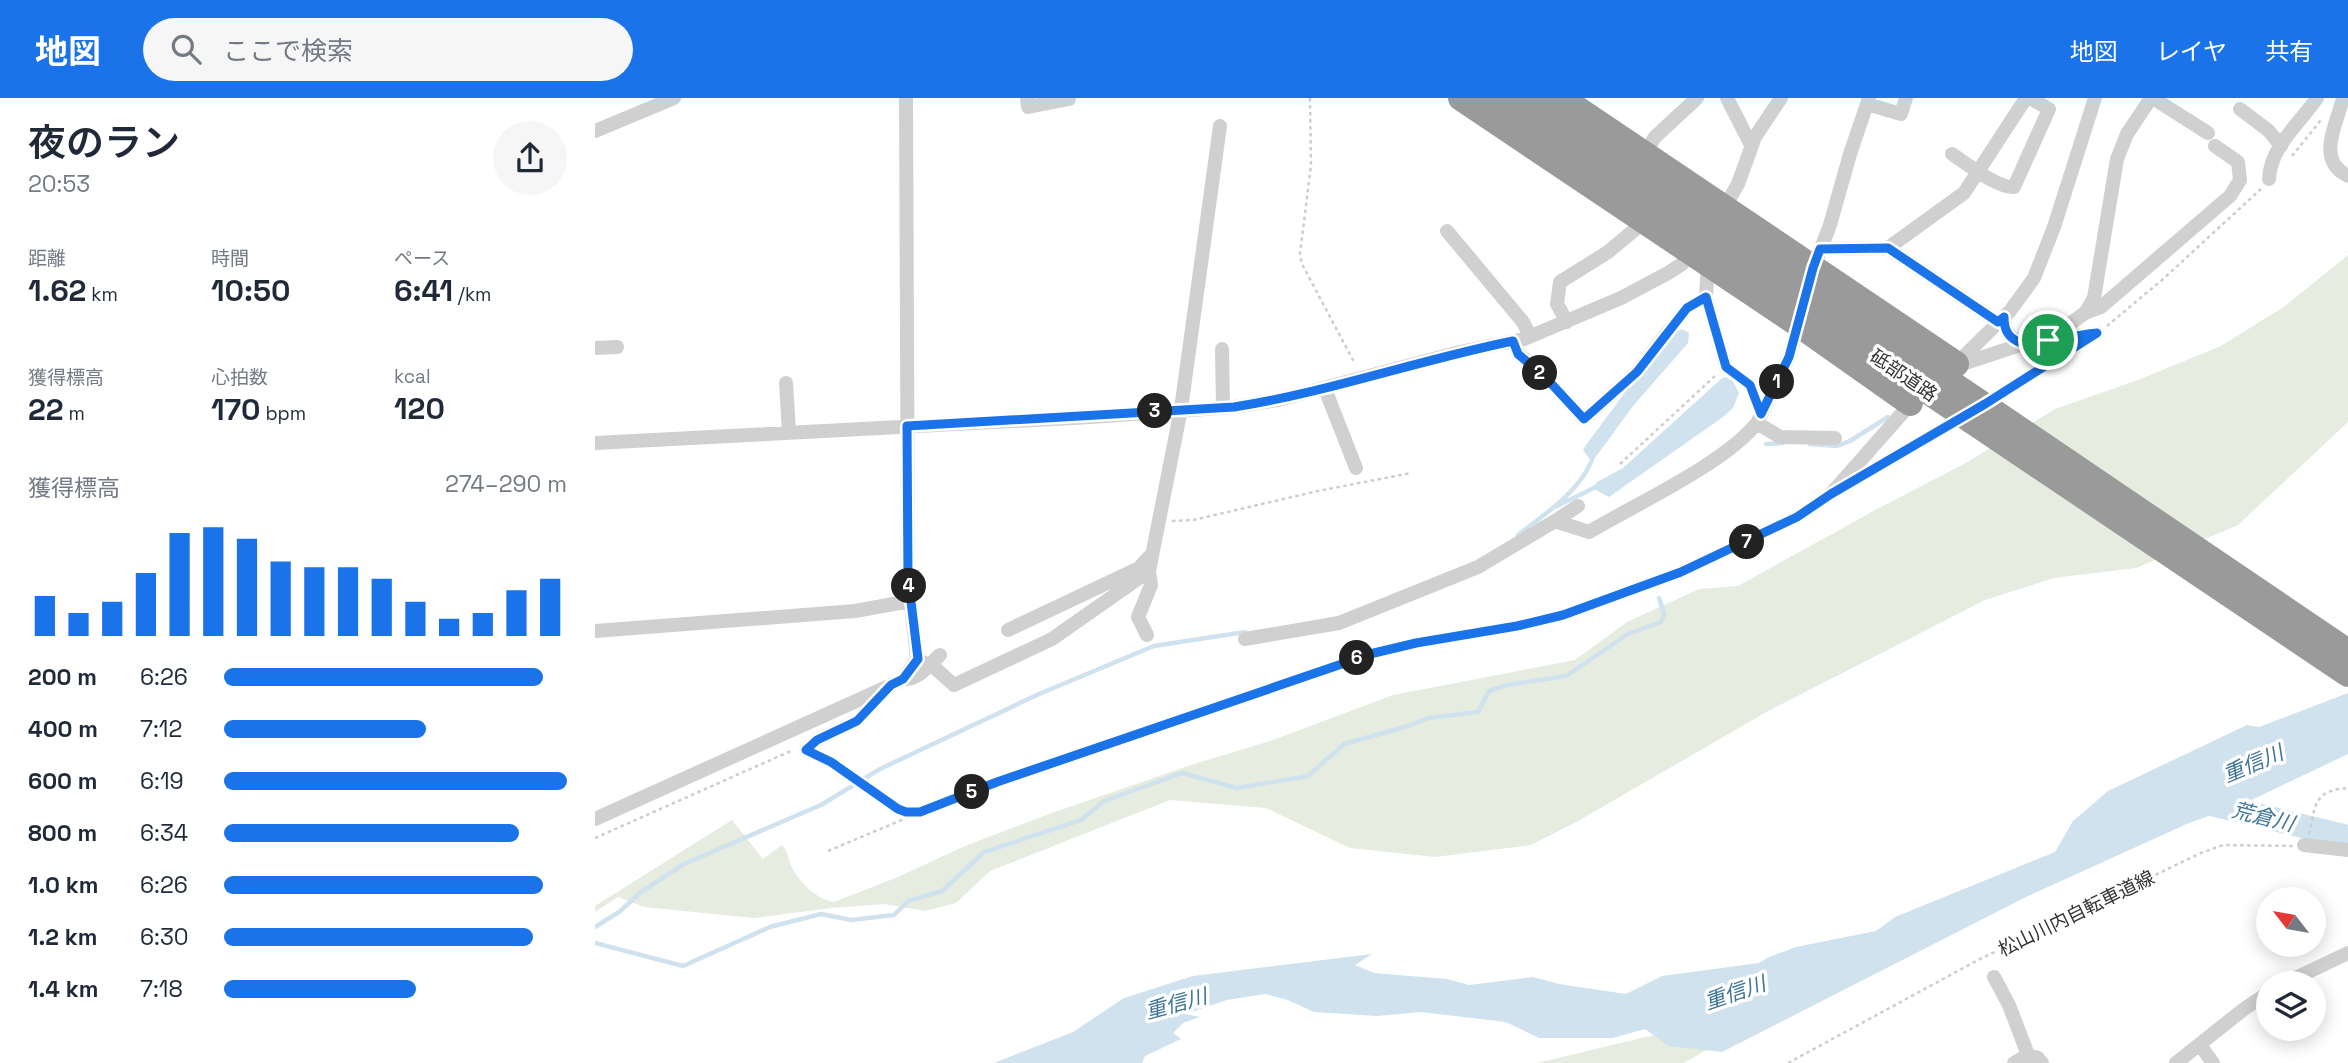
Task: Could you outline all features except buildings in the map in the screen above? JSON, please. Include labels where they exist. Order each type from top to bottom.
[{"type":"highway","points":[[1461,98],[1798,324],[1910,403]]},
{"type":"highway","name":"砥部道路","points":[[1496,98],[1584,148],[2348,652]]},
{"type":"highway","name":"砥部道路","points":[[1529,98],[1584,148],[2348,674]]},
{"type":"highway","points":[[1562,98],[1724,209],[1817,259],[1956,364]]},
{"type":"street","points":[[637,98],[650,108]]},
{"type":"street","points":[[595,131],[674,98]]},
{"type":"street","points":[[906,98],[908,577],[923,663],[954,685],[1052,639],[1149,571]]},
{"type":"street","points":[[1027,98],[1028,107],[1069,99]]},
{"type":"street","points":[[1644,155],[1655,137],[1696,98]]},
{"type":"street","points":[[1727,98],[1751,145]]},
{"type":"street","points":[[1726,367],[1706,297],[1700,259],[1738,184],[1751,145],[1781,98]]},
{"type":"street","points":[[1555,522],[1589,532],[1711,461],[1750,432],[1789,357],[1817,259],[1868,101],[1901,114],[1906,98]]},
{"type":"street","points":[[1817,259],[1888,248],[1964,193],[1978,172],[2028,98],[2049,109],[2014,187],[2008,187],[1978,172],[1952,154]]},
{"type":"street","points":[[1831,494],[1910,403],[1956,364],[2001,320],[2034,278],[2044,257],[2095,98]]},
{"type":"street","points":[[2048,340],[2085,313],[2101,307],[2230,196],[2240,180],[2238,162],[2212,140],[2152,98],[2127,134],[2117,159],[2094,299],[2085,313]]},
{"type":"street","points":[[2269,179],[2272,162],[2281,146],[2317,98]]},
{"type":"street","points":[[2343,98],[2329,151],[2333,164],[2348,176]]},
{"type":"street","points":[[2240,109],[2269,131],[2281,146]]},
{"type":"street","points":[[1147,635],[1138,617],[1151,585],[1149,571],[1181,409],[1220,126]]},
{"type":"street","points":[[1567,322],[1557,304],[1560,282],[1608,252],[1644,222]]},
{"type":"street","points":[[1447,231],[1523,322],[1530,337]]},
{"type":"street","points":[[1888,248],[2001,320],[2008,335],[2023,344]]},
{"type":"street","points":[[595,443],[1091,417],[1278,400],[1460,352],[1530,337],[1621,298],[1700,259]]},
{"type":"street","points":[[1513,341],[1518,354],[1546,378],[1584,419],[1637,372],[1670,329]]},
{"type":"street","points":[[1956,364],[1981,359],[2023,344],[2097,333]]},
{"type":"street","points":[[595,348],[617,347]]},
{"type":"street","points":[[1221,349],[1223,407]]},
{"type":"street","points":[[786,383],[789,432]]},
{"type":"street","points":[[1325,389],[1356,468]]},
{"type":"street","points":[[1759,419],[1780,437],[1835,438]]},
{"type":"street","points":[[1245,639],[1339,623],[1478,567],[1578,506]]},
{"type":"street","points":[[1008,630],[1139,568],[1153,553]]},
{"type":"street","points":[[595,631],[855,611],[911,601]]},
{"type":"street","points":[[806,750],[817,740],[857,721],[897,682],[923,663],[940,655]]},
{"type":"street","points":[[595,819],[897,682]]},
{"type":"street","points":[[2307,840],[2348,850]]},
{"type":"street","points":[[2310,971],[2348,953]]},
{"type":"street","points":[[1994,978],[2009,1005],[2028,1055]]},
{"type":"street","points":[[2176,1063],[2256,1001]]},
{"type":"street","points":[[2200,1045],[2213,1063]]},
{"type":"street","points":[[2014,1063],[2028,1055],[2038,1058],[2042,1063]]},
{"type":"path","points":[[1310,98],[1311,165],[1302,238],[1302,264],[1363,379]]},
{"type":"path","points":[[1991,400],[2097,333],[2162,280],[2251,200],[2312,132],[2328,110]]},
{"type":"path","points":[[1670,329],[1687,308],[1706,297]]},
{"type":"path","points":[[1620,464],[1726,367],[1750,385],[1759,419]]},
{"type":"path","points":[[1864,475],[1955,421]]},
{"type":"path","points":[[1160,514],[1171,521],[1185,522],[1318,491],[1411,473]]},
{"type":"path","points":[[828,851],[997,782],[1363,656],[1416,643],[1551,618],[1625,594],[1681,572],[1776,528],[1831,494]]},
{"type":"path","points":[[595,838],[791,750],[806,750],[831,762],[906,812],[920,812]]},
{"type":"path","points":[[2307,840],[2316,801],[2332,789],[2348,788]]},
{"type":"path","name":"松山川内自転車道線","points":[[1788,1063],[1980,959],[2201,853],[2223,845],[2307,840]]},
{"type":"shaded area","points":[[2348,255],[2348,422],[2238,525],[2136,568],[2054,578],[1985,600],[1770,710],[1578,821],[1531,845],[1435,857],[1350,848],[1266,808],[1170,800],[990,871],[956,903],[925,911],[884,904],[754,918],[644,907],[618,897],[595,912],[595,906],[732,820],[763,859],[782,845],[791,866],[804,884],[821,898],[834,902],[898,877],[965,846],[1049,814],[1267,742],[1393,695],[1575,660],[1627,622],[1699,589],[1738,586],[1964,464],[2055,409],[2138,380],[2221,346],[2285,306]]},
{"type":"shaded area","points":[[1787,1003],[1684,1063],[1537,1063],[1554,1059]]},
{"type":"water","points":[[1682,329],[1689,333],[1688,343],[1633,406],[1592,462],[1583,450],[1586,445],[1629,387],[1676,332]]},
{"type":"water","points":[[1725,377],[1733,381],[1739,393],[1733,408],[1723,417],[1609,497],[1592,488],[1597,482],[1623,468]]},
{"type":"water","name":"重信川","points":[[2348,693],[2348,754],[2241,805],[2189,823],[2026,897],[1722,1052],[1669,1046],[1645,1029],[1613,1038],[1539,1038],[1506,1022],[1421,1012],[1377,1016],[1314,1012],[1288,1000],[1265,994],[1227,1000],[1185,1014],[1200,1017],[1183,1023],[1173,1033],[1181,1039],[1145,1056],[1142,1063],[994,1063],[1073,1032],[1124,998],[1193,976],[1372,954],[1355,965],[1374,973],[1447,979],[1469,985],[1533,977],[1559,984],[1626,994],[1662,976],[1759,963],[1796,947],[1876,931],[1895,917],[2055,852],[2073,821],[2108,791],[2247,725],[2259,727]]},
{"type":"waterway","points":[[1810,444],[1837,446],[1888,417]]},
{"type":"waterway","points":[[1766,444],[1783,443]]},
{"type":"waterway","points":[[1518,535],[1570,492],[1592,460]]},
{"type":"waterway","points":[[1557,506],[1596,487]]},
{"type":"waterway","points":[[595,943],[683,966],[770,927],[821,914],[851,920],[894,915],[908,901],[942,891],[984,852],[1081,820],[1104,801],[1182,773],[1237,788],[1308,776],[1344,744],[1428,718],[1478,712],[1489,691],[1507,685],[1566,676],[1628,634],[1661,622],[1664,614],[1659,598]]},
{"type":"waterway","points":[[595,927],[684,864],[821,805],[880,769],[1039,694],[1154,646],[1245,632]]},
{"type":"waterway","name":"荒倉川","points":[[2199,801],[2348,837]]},
{"type":"route","points":[[1888,248],[1998,322],[2004,317],[2005,331],[2023,344],[2048,340],[2097,333],[2038,372],[1831,494],[1797,517],[1681,572],[1563,615],[1517,626],[1416,643],[1318,670],[997,782],[920,812],[898,809],[831,762],[806,750],[817,740],[857,721],[891,685],[903,679],[918,659],[908,577],[907,426],[1234,407],[1278,400],[1460,352],[1513,341],[1518,354],[1546,378],[1584,419],[1637,372],[1687,308],[1706,297],[1726,367],[1750,385],[1761,414],[1789,357],[1820,249],[1888,248]]}]
